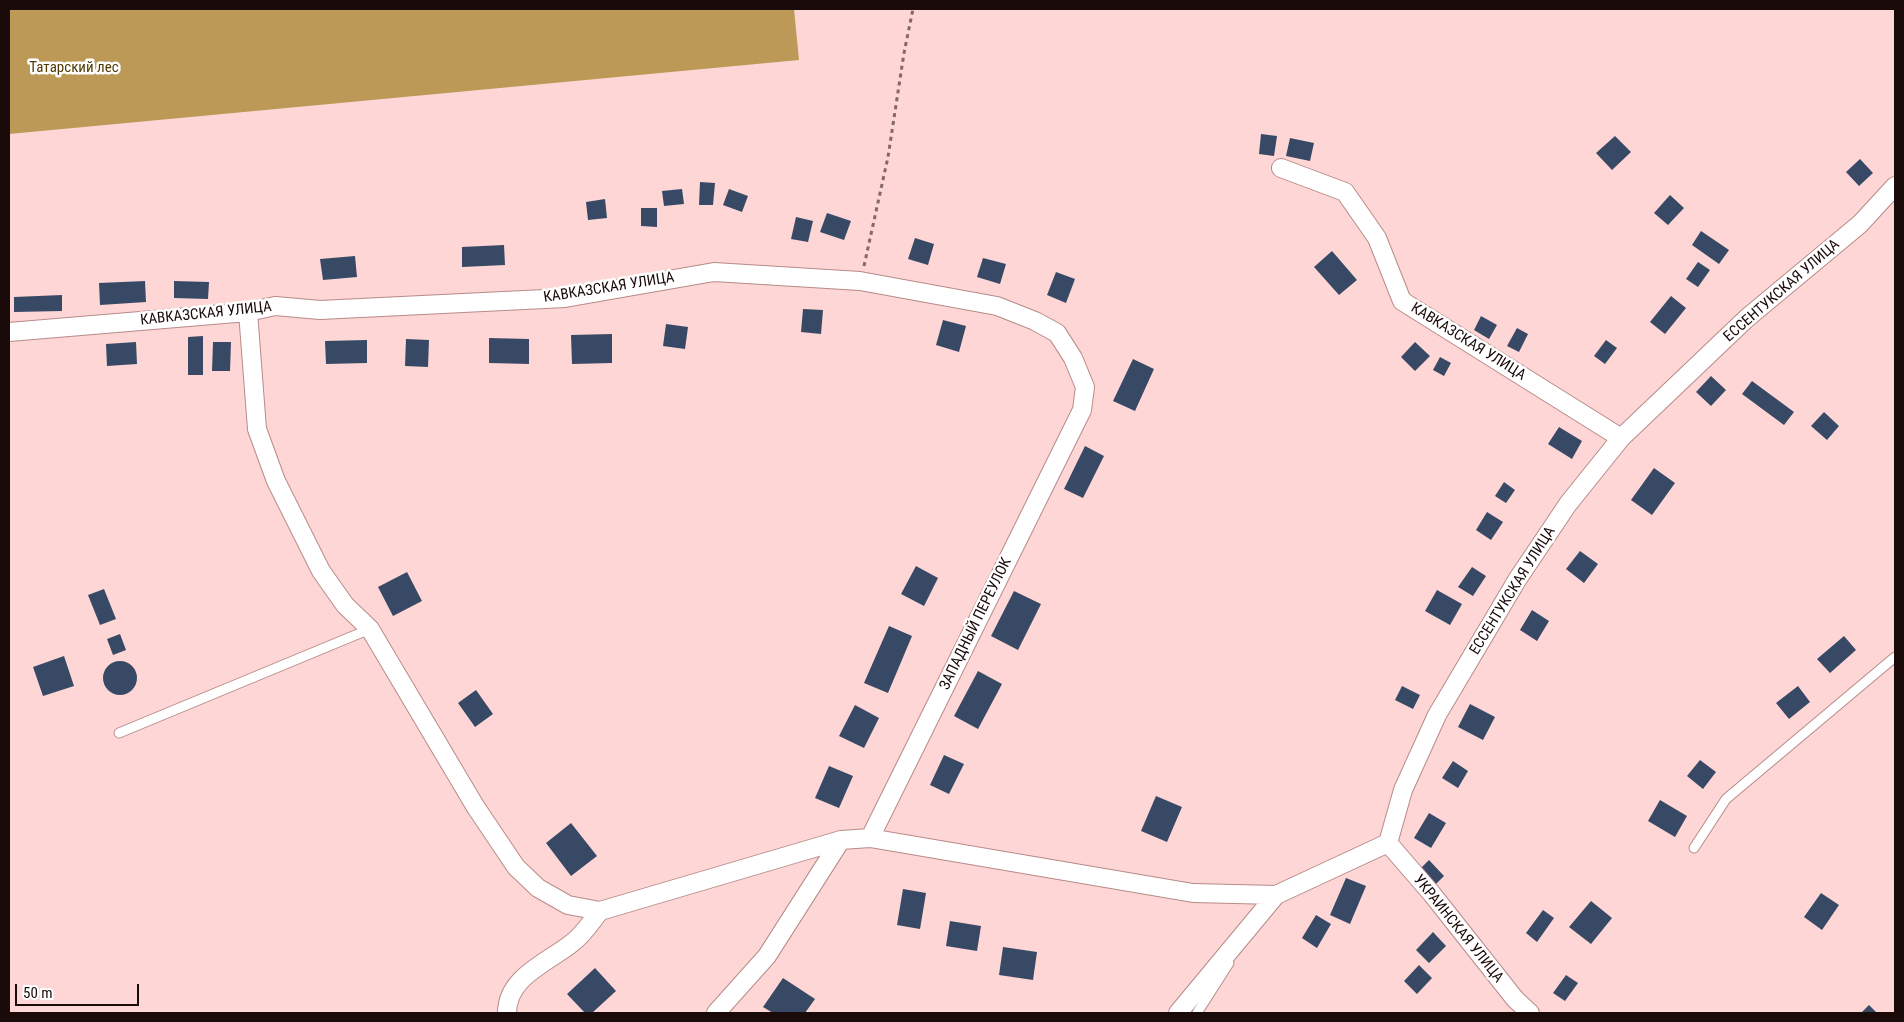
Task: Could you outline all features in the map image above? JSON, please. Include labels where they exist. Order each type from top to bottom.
[{"type":"street","name":"КАВКАЗСКАЯ УЛИЦА","points":[[1282,168],[1345,192],[1377,238],[1402,301],[1621,438]]},
{"type":"street","name":"ЕССЕНТУКСКАЯ УЛИЦА","points":[[1388,844],[1403,790],[1437,715],[1517,580],[1568,504],[1621,438],[1747,318],[1860,224],[1895,186]]},
{"type":"street","name":"КАВКАЗСКАЯ УЛИЦА","points":[[9,332],[248,312],[275,306],[320,310],[565,298],[714,272],[860,281],[997,306],[1035,321],[1057,333],[1073,358],[1085,387],[1082,410]]},
{"type":"street","points":[[248,312],[257,429],[276,481],[320,571],[345,605],[370,629],[393,664],[475,806],[516,867],[538,888],[568,905],[600,911],[841,840],[870,838],[1193,892],[1276,895]]},
{"type":"street","name":"ЗАПАДНЫЙ ПЕРЕУЛОК","points":[[870,838],[1082,410]]},
{"type":"street","points":[[716,1013],[767,956],[841,840]]},
{"type":"street","points":[[1178,1013],[1276,895],[1388,844]]},
{"type":"street","name":"УКРАИНСКАЯ УЛИЦА","points":[[1388,844],[1432,894],[1515,1000],[1530,1013]]},
{"type":"street","points":[[507,1013],[507,1002],[519,980],[574,942],[600,911]]},
{"type":"lane","points":[[119,733],[370,629]]},
{"type":"lane","points":[[1694,848],[1726,799],[1895,657]]},
{"type":"lane","points":[[1197,1013],[1240,947],[1245,932]]},
{"type":"path","points":[[860,281],[888,157],[904,52],[913,9]]},
{"type":"green space","name":"Татарский лес","points":[[9,9],[794,9],[799,60],[9,134]]},
{"type":"building","points":[[1261,134],[1277,136],[1274,156],[1259,154]]},
{"type":"building","points":[[1615,136],[1631,152],[1612,170],[1596,153]]},
{"type":"building","points":[[1290,138],[1314,143],[1310,161],[1286,156]]},
{"type":"building","points":[[1860,159],[1873,173],[1859,186],[1846,172]]},
{"type":"building","points":[[700,182],[715,183],[713,205],[699,205]]},
{"type":"building","points":[[682,189],[684,204],[664,206],[662,191]]},
{"type":"building","points":[[729,189],[748,196],[742,212],[723,205]]},
{"type":"building","points":[[1670,195],[1684,208],[1668,225],[1654,213]]},
{"type":"building","points":[[605,199],[607,218],[588,220],[586,202]]},
{"type":"building","points":[[641,208],[657,208],[657,227],[641,226]]},
{"type":"building","points":[[827,213],[851,221],[844,240],[820,232]]},
{"type":"building","points":[[796,217],[813,221],[808,242],[791,239]]},
{"type":"building","points":[[1701,231],[1729,250],[1719,264],[1692,245]]},
{"type":"building","points":[[915,238],[934,244],[928,265],[908,259]]},
{"type":"building","points":[[504,245],[505,265],[462,267],[462,247]]},
{"type":"building","points":[[1332,251],[1357,280],[1339,295],[1314,267]]},
{"type":"building","points":[[355,256],[357,277],[323,280],[320,259]]},
{"type":"building","points":[[983,258],[1006,264],[1000,284],[977,277]]},
{"type":"building","points":[[1698,262],[1710,270],[1698,287],[1686,279]]},
{"type":"building","points":[[1056,272],[1075,279],[1066,303],[1047,295]]},
{"type":"building","points":[[145,281],[146,302],[100,305],[99,283]]},
{"type":"building","points":[[174,281],[209,282],[208,299],[174,298]]},
{"type":"building","points":[[62,295],[62,311],[14,312],[14,297]]},
{"type":"building","points":[[1671,296],[1686,308],[1665,334],[1650,322]]},
{"type":"building","points":[[803,309],[823,310],[821,334],[801,332]]},
{"type":"building","points":[[1481,316],[1497,325],[1489,339],[1474,330]]},
{"type":"building","points":[[943,320],[966,326],[959,352],[936,345]]},
{"type":"building","points":[[666,324],[688,327],[685,349],[663,346]]},
{"type":"building","points":[[1517,328],[1528,334],[1519,352],[1507,346]]},
{"type":"building","points":[[612,334],[612,363],[572,364],[571,335]]},
{"type":"building","points":[[203,336],[203,375],[188,375],[188,337]]},
{"type":"building","points":[[489,338],[529,339],[529,364],[489,363]]},
{"type":"building","points":[[406,339],[429,340],[428,367],[405,366]]},
{"type":"building","points":[[367,340],[367,363],[326,364],[325,341]]},
{"type":"building","points":[[1606,340],[1617,348],[1605,364],[1594,356]]},
{"type":"building","points":[[136,342],[137,364],[107,366],[106,344]]},
{"type":"building","points":[[213,342],[231,342],[230,371],[212,371]]},
{"type":"building","points":[[1415,342],[1430,356],[1415,371],[1401,357]]},
{"type":"building","points":[[1440,357],[1451,363],[1444,376],[1433,370]]},
{"type":"building","points":[[1133,359],[1154,369],[1135,411],[1113,401]]},
{"type":"building","points":[[1711,376],[1726,390],[1711,406],[1696,392]]},
{"type":"building","points":[[1752,381],[1794,412],[1784,425],[1742,394]]},
{"type":"building","points":[[1824,412],[1839,426],[1827,440],[1811,426]]},
{"type":"building","points":[[1559,427],[1582,441],[1572,459],[1548,444]]},
{"type":"building","points":[[1085,446],[1104,456],[1083,498],[1064,489]]},
{"type":"building","points":[[1654,468],[1675,483],[1652,515],[1631,500]]},
{"type":"building","points":[[1504,482],[1515,490],[1506,503],[1495,496]]},
{"type":"building","points":[[1487,512],[1503,522],[1491,540],[1476,530]]},
{"type":"building","points":[[1580,551],[1598,564],[1584,583],[1566,569]]},
{"type":"building","points":[[916,566],[938,578],[924,606],[901,594]]},
{"type":"building","points":[[1472,567],[1486,576],[1473,596],[1458,587]]},
{"type":"building","points":[[407,572],[422,601],[393,616],[378,587]]},
{"type":"building","points":[[104,589],[116,619],[100,625],[88,595]]},
{"type":"building","points":[[1437,590],[1462,604],[1450,625],[1425,611]]},
{"type":"building","points":[[1014,591],[1041,604],[1018,650],[991,636]]},
{"type":"building","points":[[1532,610],[1549,621],[1537,641],[1520,630]]},
{"type":"building","points":[[889,626],[912,636],[888,693],[864,683]]},
{"type":"building","points":[[120,634],[126,650],[113,655],[107,639]]},
{"type":"building","points":[[1844,636],[1856,650],[1830,673],[1817,659]]},
{"type":"building","points":[[64,656],[74,686],[43,696],[33,667]]},
{"type":"building","points":[[120,661],[127,662],[132,666],[136,671],[136,685],[132,690],[127,694],[120,695],[113,694],[108,690],[104,685],[103,678],[104,671],[108,666],[113,662]]},
{"type":"building","points":[[978,671],[1002,684],[978,729],[954,716]]},
{"type":"building","points":[[1402,686],[1420,695],[1413,709],[1395,700]]},
{"type":"building","points":[[1798,686],[1810,702],[1789,719],[1776,703]]},
{"type":"building","points":[[476,690],[493,714],[475,727],[458,703]]},
{"type":"building","points":[[1470,704],[1495,717],[1483,740],[1458,727]]},
{"type":"building","points":[[855,705],[879,718],[864,748],[839,736]]},
{"type":"building","points":[[944,755],[964,764],[949,794],[930,785]]},
{"type":"building","points":[[1700,760],[1716,772],[1703,789],[1687,776]]},
{"type":"building","points":[[1453,761],[1468,771],[1458,788],[1442,778]]},
{"type":"building","points":[[829,766],[853,776],[839,808],[815,798]]},
{"type":"building","points":[[1156,796],[1182,807],[1167,842],[1141,831]]},
{"type":"building","points":[[1660,800],[1687,816],[1675,837],[1648,821]]},
{"type":"building","points":[[1429,813],[1446,823],[1431,848],[1414,838]]},
{"type":"building","points":[[571,823],[597,856],[571,876],[546,843]]},
{"type":"building","points":[[1429,860],[1444,876],[1436,884],[1421,868]]},
{"type":"building","points":[[1346,878],[1366,886],[1350,924],[1330,915]]},
{"type":"building","points":[[903,889],[926,893],[920,929],[897,925]]},
{"type":"building","points":[[1821,893],[1839,905],[1822,930],[1804,917]]},
{"type":"building","points":[[1591,901],[1612,918],[1591,944],[1569,927]]},
{"type":"building","points":[[1543,910],[1554,918],[1537,942],[1526,933]]},
{"type":"building","points":[[1316,915],[1331,924],[1317,948],[1302,938]]},
{"type":"building","points":[[950,921],[981,926],[977,951],[946,946]]},
{"type":"building","points":[[1433,932],[1446,946],[1429,963],[1416,950]]},
{"type":"building","points":[[1003,947],[1037,952],[1033,980],[999,975]]},
{"type":"building","points":[[1419,965],[1432,978],[1417,994],[1404,981]]},
{"type":"building","points":[[595,968],[616,991],[592,1013],[585,1013],[567,994]]},
{"type":"building","points":[[1566,975],[1578,983],[1565,1001],[1553,993]]},
{"type":"building","points":[[783,978],[815,999],[805,1013],[773,1013],[763,1007]]},
{"type":"building","points":[[1869,1005],[1877,1013],[1861,1013]]}]
